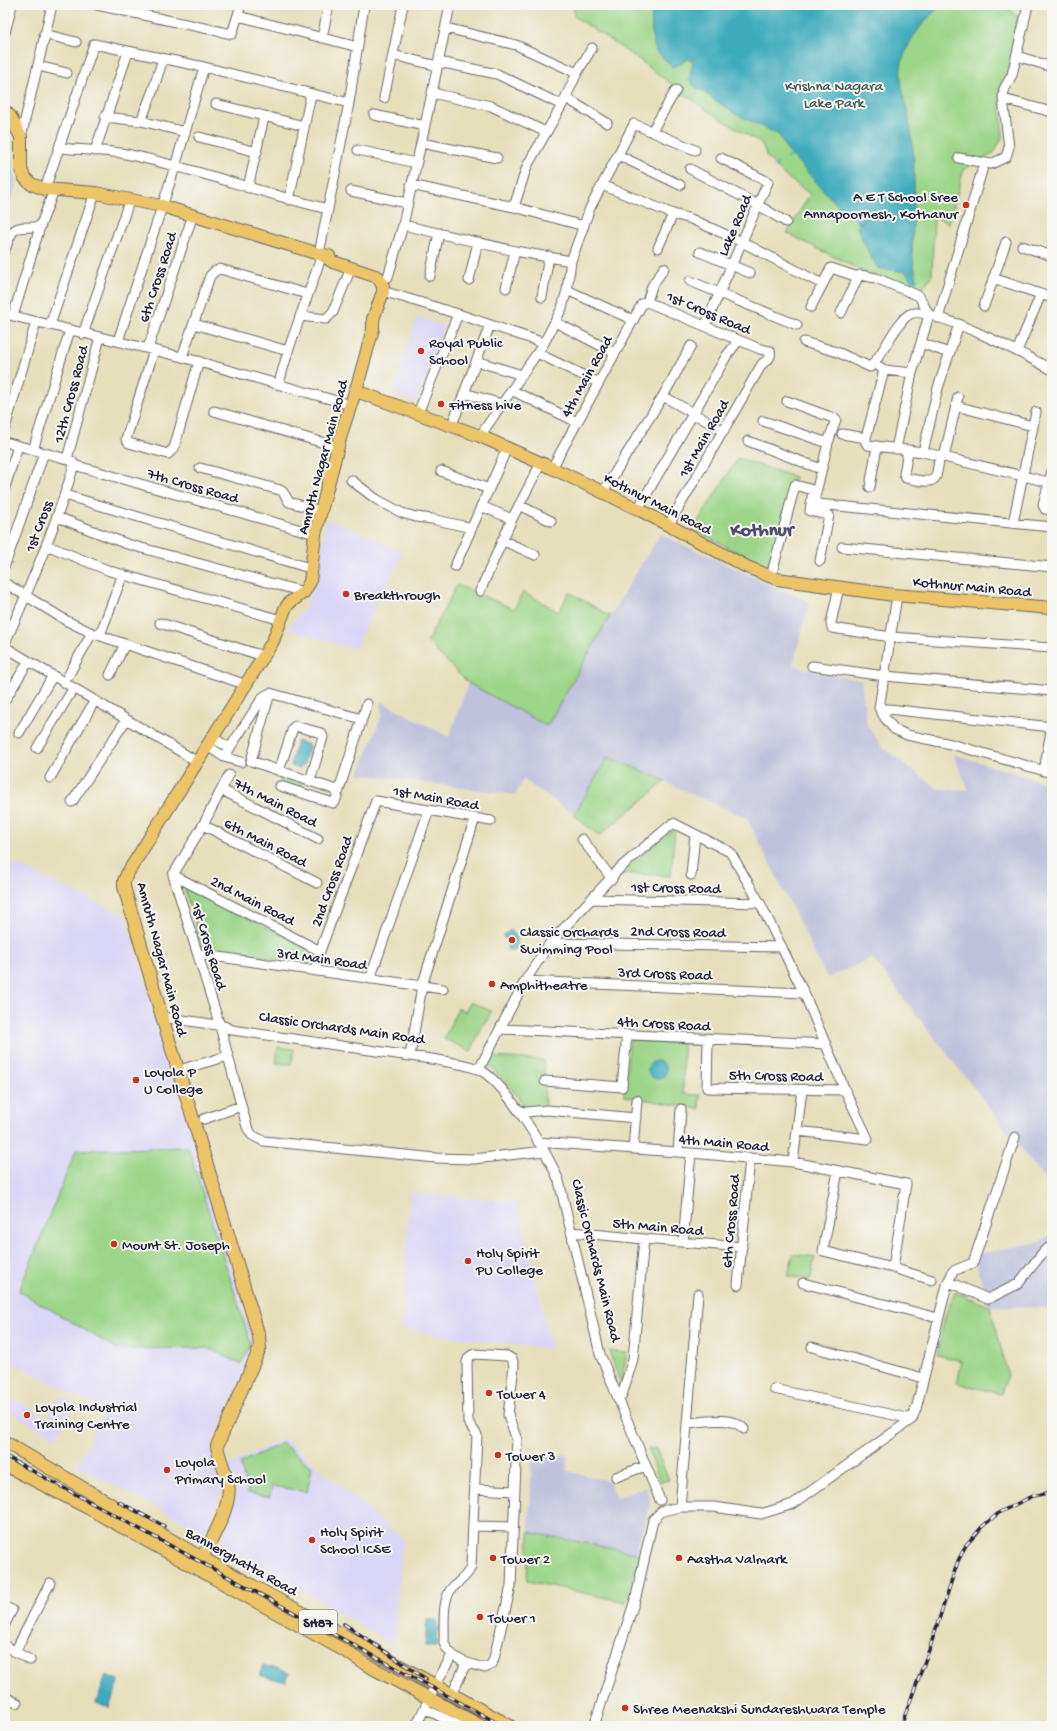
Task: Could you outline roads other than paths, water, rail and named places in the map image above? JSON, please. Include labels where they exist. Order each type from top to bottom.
[{"type":"main road","name":"Amruth Nagar Main Road","points":[[5,111],[10,116],[21,137],[21,169],[24,177],[31,184],[49,190],[95,193],[162,206],[320,254],[335,256],[381,271],[388,278],[390,287],[379,320],[373,329]]},
{"type":"main road","name":"Amruth Nagar Main Road","points":[[202,1558],[210,1544],[228,1501],[229,1486],[219,1458],[217,1446],[260,1348],[259,1336],[162,1018],[124,887],[124,881],[247,685],[262,656],[273,641],[289,604],[304,592],[310,582],[315,534],[338,446],[356,391],[373,329],[373,319],[383,292],[383,286],[378,277],[333,262],[320,254]]},
{"type":"main road","name":"Kothnur Main Road","points":[[356,391],[452,425],[546,465],[638,509],[747,567],[787,582],[839,587],[897,596],[1052,608]]},
{"type":"main road","name":"Bannerghatta Road","points":[[5,1442],[202,1558],[510,1726]]},
{"type":"main road","name":"Bannerghatta Road","points":[[5,1465],[88,1508],[345,1651],[427,1703],[481,1726]]},
{"type":"main road","points":[[88,1508],[95,1495]]},
{"type":"street","points":[[5,33],[12,5]]},
{"type":"street","points":[[21,137],[52,5]]},
{"type":"street","points":[[97,5],[232,34],[241,5]]},
{"type":"street","points":[[322,38],[328,9],[326,5]]},
{"type":"street","points":[[279,383],[320,254],[349,103],[364,5]]},
{"type":"street","points":[[384,98],[403,5]]},
{"type":"street","points":[[388,278],[403,225],[450,5]]},
{"type":"street","points":[[959,158],[984,164],[991,164],[1006,156],[1009,147],[1003,99],[1004,89],[1012,75],[1028,5]]},
{"type":"street","points":[[238,16],[358,47]]},
{"type":"street","points":[[446,28],[516,45],[577,73]]},
{"type":"street","points":[[44,34],[76,42]]},
{"type":"street","points":[[349,103],[204,67],[94,44],[59,148],[40,227],[9,315],[199,361],[351,405]]},
{"type":"street","points":[[514,207],[527,166],[564,102],[577,73],[592,48]]},
{"type":"street","points":[[95,151],[105,117],[128,52]]},
{"type":"street","points":[[393,55],[497,74],[564,102],[607,123]]},
{"type":"street","points":[[1017,56],[1052,67]]},
{"type":"street","points":[[141,121],[163,59]]},
{"type":"street","points":[[38,66],[67,73]]},
{"type":"street","points":[[118,341],[175,167],[204,67]]},
{"type":"street","points":[[652,131],[676,90]]},
{"type":"street","points":[[432,93],[491,106],[546,132]]},
{"type":"street","points":[[289,200],[311,94]]},
{"type":"street","points":[[1003,99],[1052,112]]},
{"type":"street","points":[[216,104],[304,126]]},
{"type":"street","points":[[374,115],[425,126]]},
{"type":"street","points":[[105,117],[141,121],[185,132]]},
{"type":"street","points":[[248,188],[264,117]]},
{"type":"street","points":[[480,436],[544,343],[555,322],[567,290],[571,261],[590,208],[634,124],[695,150]]},
{"type":"street","points":[[199,137],[257,152]]},
{"type":"street","points":[[421,143],[497,158]]},
{"type":"street","points":[[59,148],[125,154],[289,200],[328,209]]},
{"type":"street","points":[[358,150],[416,163]]},
{"type":"street","points":[[618,155],[680,185]]},
{"type":"street","name":"Lake Road","points":[[705,326],[768,182],[721,158]]},
{"type":"street","points":[[896,449],[912,373],[921,343],[984,164]]},
{"type":"street","points":[[690,169],[758,205],[786,222]]},
{"type":"street","points":[[411,185],[514,207],[584,226]]},
{"type":"street","points":[[602,185],[673,214],[685,217],[742,242],[822,284]]},
{"type":"street","points":[[351,191],[407,203]]},
{"type":"street","points":[[50,325],[95,193]]},
{"type":"street","points":[[83,334],[130,199]]},
{"type":"street","points":[[658,248],[673,214]]},
{"type":"street","name":"6th Cross Road","points":[[193,215],[151,349],[126,439],[129,443],[168,454],[174,448],[199,361]]},
{"type":"street","points":[[403,225],[571,261]]},
{"type":"street","points":[[5,250],[11,232],[15,229],[19,227],[40,227]]},
{"type":"street","points":[[430,276],[439,233]]},
{"type":"street","points":[[469,280],[478,242]]},
{"type":"street","points":[[984,306],[1006,242]]},
{"type":"street","points":[[1022,246],[1052,256]]},
{"type":"street","points":[[506,288],[515,250]]},
{"type":"street","points":[[700,252],[750,273]]},
{"type":"street","points":[[542,297],[549,256]]},
{"type":"street","points":[[182,357],[210,276],[220,268],[307,294]]},
{"type":"street","points":[[300,316],[326,319],[333,312],[351,268]]},
{"type":"street","name":"4th Main Road","points":[[480,591],[502,540],[519,506],[577,422],[642,304],[647,302],[652,286],[664,268]]},
{"type":"street","points":[[811,307],[831,268],[858,277]]},
{"type":"street","points":[[841,313],[860,274],[876,278],[919,296],[931,315]]},
{"type":"street","points":[[993,278],[1052,298]]},
{"type":"street","points":[[690,281],[720,292],[797,325]]},
{"type":"street","points":[[567,290],[633,320]]},
{"type":"street","points":[[389,293],[544,343]]},
{"type":"street","points":[[1017,351],[1041,294]]},
{"type":"street","name":"1st Cross Road","points":[[647,302],[760,349]]},
{"type":"street","points":[[804,342],[837,352],[870,367],[906,316],[916,312],[959,324],[1017,351],[1052,370]]},
{"type":"street","points":[[418,413],[458,314]]},
{"type":"street","points":[[5,428],[36,322]]},
{"type":"street","points":[[555,322],[615,353]]},
{"type":"street","points":[[194,324],[288,351]]},
{"type":"street","points":[[923,452],[938,388],[959,324]]},
{"type":"street","points":[[452,425],[490,325]]},
{"type":"street","points":[[33,450],[70,330]]},
{"type":"street","name":"12th Cross Road","points":[[67,459],[100,337]]},
{"type":"street","points":[[638,509],[727,356],[739,340]]},
{"type":"street","points":[[921,343],[950,353]]},
{"type":"street","points":[[603,492],[663,396],[691,346]]},
{"type":"street","name":"1st Main Road","points":[[668,526],[762,364],[770,358],[770,351],[760,349]]},
{"type":"street","points":[[537,353],[599,382]]},
{"type":"street","points":[[476,361],[522,375]]},
{"type":"street","points":[[874,362],[884,370],[912,373]]},
{"type":"street","points":[[884,370],[866,438],[866,443],[868,445],[923,452],[1050,482]]},
{"type":"street","points":[[511,390],[577,422]]},
{"type":"street","points":[[464,392],[502,404]]},
{"type":"street","points":[[663,396],[724,431]]},
{"type":"street","points":[[787,401],[836,419],[814,497],[818,504],[1052,527]]},
{"type":"street","points":[[908,450],[905,476],[929,482],[933,480],[936,476],[942,457],[957,401],[1033,426]]},
{"type":"street","points":[[214,412],[338,446]]},
{"type":"street","points":[[1013,523],[1036,412]]},
{"type":"street","points":[[763,420],[828,443]]},
{"type":"street","points":[[842,434],[866,438]]},
{"type":"street","points":[[748,441],[822,469]]},
{"type":"street","points":[[5,442],[67,459]]},
{"type":"street","points":[[5,487],[18,446]]},
{"type":"street","points":[[870,487],[877,446]]},
{"type":"street","points":[[456,566],[507,448]]},
{"type":"street","points":[[5,565],[44,453]]},
{"type":"street","name":"7th Cross Road","points":[[67,459],[72,461],[74,465],[315,534]]},
{"type":"street","name":"1st Cross","points":[[26,596],[65,496],[74,465]]},
{"type":"street","points":[[200,468],[280,490],[289,502],[321,511]]},
{"type":"street","points":[[441,471],[489,489]]},
{"type":"street","points":[[1052,471],[1042,505],[1045,509],[1052,510]]},
{"type":"street","points":[[351,480],[376,499],[402,513],[472,528]]},
{"type":"street","points":[[771,577],[795,485],[813,490],[810,511],[829,516],[820,561]]},
{"type":"street","points":[[65,496],[312,569]]},
{"type":"street","points":[[482,506],[512,519]]},
{"type":"street","points":[[519,506],[551,521]]},
{"type":"street","points":[[57,517],[127,544],[304,592]]},
{"type":"street","points":[[502,540],[535,555]]},
{"type":"street","points":[[46,545],[110,571],[281,620]]},
{"type":"street","points":[[842,547],[1052,567]]},
{"type":"street","points":[[68,676],[96,634],[123,574]]},
{"type":"street","points":[[5,583],[67,621],[96,634],[247,685]]},
{"type":"street","points":[[839,587],[831,623],[832,628],[891,637],[1052,648]]},
{"type":"street","points":[[5,643],[26,596]]},
{"type":"street","points":[[879,708],[1052,726],[1048,772],[951,744],[906,735],[894,728],[884,718],[879,708],[897,596]]},
{"type":"street","points":[[160,623],[262,656]]},
{"type":"street","points":[[110,675],[125,644]]},
{"type":"street","points":[[5,648],[94,702],[198,762]]},
{"type":"street","points":[[5,700],[28,662]]},
{"type":"street","points":[[812,666],[885,676],[1052,691]]},
{"type":"street","points":[[19,733],[52,676]]},
{"type":"street","points":[[37,748],[73,689]]},
{"type":"street","points":[[224,757],[263,697],[270,693],[362,720]]},
{"type":"street","points":[[270,693],[251,761],[279,772],[339,791]]},
{"type":"street","points":[[50,778],[94,702]]},
{"type":"street","points":[[280,786],[333,803],[335,802],[367,704]]},
{"type":"street","points":[[72,802],[126,720]]},
{"type":"street","points":[[279,772],[293,728],[295,726],[321,733],[323,737],[310,781]]},
{"type":"street","points":[[210,742],[230,748]]},
{"type":"street","points":[[210,742],[224,757],[241,762]]},
{"type":"street","points":[[173,875],[203,825],[229,774]]},
{"type":"street","name":"7th Main Road","points":[[222,790],[318,839]]},
{"type":"street","name":"1st Main Road","points":[[376,801],[492,821]]},
{"type":"street","name":"2nd Cross Road","points":[[315,971],[320,951],[376,801]]},
{"type":"street","points":[[370,979],[429,810]]},
{"type":"street","points":[[411,1053],[422,986],[475,818]]},
{"type":"street","points":[[480,1067],[525,981],[550,942],[622,867],[673,823],[730,852],[760,904],[782,947],[804,993],[868,1140],[797,1131]]},
{"type":"street","name":"6th Main Road","points":[[203,825],[317,883]]},
{"type":"street","points":[[691,875],[695,835]]},
{"type":"street","points":[[582,839],[612,878]]},
{"type":"street","name":"1st Cross Road","points":[[173,875],[222,1026],[241,1106],[247,1127],[252,1135]]},
{"type":"street","name":"2nd Main Road","points":[[173,875],[320,951]]},
{"type":"street","name":"1st Cross Road","points":[[591,899],[760,904]]},
{"type":"street","name":"2nd Cross Road","points":[[550,942],[782,947]]},
{"type":"street","name":"3rd Main Road","points":[[198,954],[443,989]]},
{"type":"street","name":"3rd Cross Road","points":[[525,981],[804,993]]},
{"type":"street","name":"Classic Orchards Main Road","points":[[162,1018],[222,1026],[232,1025],[411,1053],[468,1060],[504,1083],[542,1145],[555,1160],[564,1180],[600,1354],[660,1500]]},
{"type":"street","name":"4th Cross Road","points":[[501,1029],[826,1044]]},
{"type":"street","points":[[545,1081],[622,1087],[627,1035]]},
{"type":"street","name":"5th Cross Road","points":[[708,1039],[707,1088],[845,1090]]},
{"type":"street","points":[[186,1068],[228,1056]]},
{"type":"street","points":[[793,1162],[802,1090]]},
{"type":"street","points":[[633,1149],[637,1100]]},
{"type":"street","points":[[204,1119],[241,1106]]},
{"type":"street","points":[[678,1152],[681,1109]]},
{"type":"street","points":[[522,1111],[548,1110],[636,1118]]},
{"type":"street","name":"4th Main Road","points":[[252,1135],[263,1141],[436,1158],[474,1159],[542,1145],[678,1152],[793,1162],[906,1184],[893,1268]]},
{"type":"street","points":[[594,1726],[636,1597],[653,1520],[662,1511],[680,1507],[714,1506],[761,1514],[794,1504],[912,1419],[924,1378],[938,1318],[949,1282],[953,1272],[973,1263],[1015,1137]]},
{"type":"street","points":[[683,1242],[691,1153]]},
{"type":"street","name":"6th Cross Road","points":[[738,1286],[750,1158]]},
{"type":"street","points":[[838,1171],[823,1251],[893,1268],[932,1280]]},
{"type":"street","name":"Classic Orchards Main Road","points":[[574,1232],[604,1352],[658,1483],[662,1511]]},
{"type":"street","name":"5th Main Road","points":[[574,1232],[644,1240],[742,1246]]},
{"type":"street","points":[[622,1395],[632,1359],[644,1240]]},
{"type":"street","points":[[949,1282],[988,1298],[1018,1284],[1044,1251],[1052,1246]]},
{"type":"street","points":[[803,1283],[938,1318]]},
{"type":"street","points":[[680,1507],[698,1294]]},
{"type":"street","points":[[812,1347],[924,1378]]},
{"type":"street","points":[[474,1354],[507,1356],[512,1359],[514,1366],[508,1415],[517,1440],[515,1491],[511,1586],[494,1658],[492,1664],[485,1668],[466,1663],[452,1655],[446,1649],[444,1643],[446,1597],[452,1588],[469,1573],[472,1567],[477,1435],[468,1422],[467,1362],[469,1357],[474,1354]]},
{"type":"street","points":[[774,1390],[912,1419]]},
{"type":"street","points":[[687,1423],[731,1421],[739,1423],[744,1428]]},
{"type":"street","points":[[616,1477],[646,1466]]},
{"type":"street","points":[[475,1489],[515,1491]]},
{"type":"street","points":[[473,1526],[513,1527]]},
{"type":"street","points":[[15,1652],[50,1583]]},
{"type":"street","points":[[5,1607],[12,1610],[5,1624]]},
{"type":"street","points":[[5,1646],[30,1660]]},
{"type":"street","points":[[416,1726],[452,1655]]},
{"type":"street","points":[[452,1695],[466,1663]]},
{"type":"street","points":[[5,1697],[17,1703]]},
{"type":"street","points":[[427,1703],[460,1726]]},
{"type":"water","name":"Krishna Nagara Lake Park","points":[[651,5],[942,5],[924,22],[914,35],[906,50],[901,65],[902,86],[913,147],[914,197],[912,251],[917,280],[912,282],[906,272],[878,268],[870,256],[857,227],[871,213],[859,224],[853,216],[864,207],[870,212],[864,205],[849,218],[786,149],[779,135],[734,113],[694,86],[689,80],[693,62],[687,59],[681,64],[672,67],[656,51],[652,37]]},
{"type":"water","points":[[297,741],[310,745],[303,766],[301,766],[300,769],[291,766]]},
{"type":"water","name":"Classic Orchards Swimming Pool","points":[[510,930],[515,934],[517,939],[516,950],[507,950],[508,942],[503,936]]},
{"type":"water","points":[[657,1061],[663,1064],[666,1070],[663,1076],[657,1079],[651,1076],[648,1070],[651,1064]]},
{"type":"water","points":[[427,1620],[437,1620],[437,1626],[440,1627],[439,1631],[437,1631],[436,1646],[425,1646]]},
{"type":"water","points":[[263,1665],[289,1673],[286,1682],[259,1675]]},
{"type":"water","points":[[106,1675],[119,1680],[109,1708],[96,1703]]},
{"type":"waterway","points":[[423,5],[427,6]]},
{"type":"waterway","points":[[787,158],[792,155]]},
{"type":"waterway","points":[[774,167],[778,164]]},
{"type":"railway","points":[[5,1456],[503,1726]]},
{"type":"railway","points":[[901,1726],[929,1650],[958,1561],[966,1545],[983,1526],[1000,1512],[1033,1496],[1052,1492]]},
{"type":"railway","points":[[119,1502],[164,1526]]},
{"type":"railway","points":[[344,1624],[426,1679]]},
{"type":"place","name":"A E T School Sree Annapoornesh, Kothanur","points":[[966,205]]},
{"type":"place","name":"Royal Public School","points":[[421,351]]},
{"type":"place","name":"Fitness hive","points":[[441,404]]},
{"type":"place","name":"Breakthrough","points":[[346,594]]},
{"type":"place","name":"Classic Orchards Swimming Pool","points":[[512,940]]},
{"type":"place","name":"Amphitheatre","points":[[492,984]]},
{"type":"place","name":"Loyola P U College","points":[[136,1080]]},
{"type":"place","name":"Mount St. Joseph","points":[[114,1244]]},
{"type":"place","name":"Holy Spirit PU College","points":[[468,1261]]},
{"type":"place","name":"Tower 4","points":[[489,1393]]},
{"type":"place","name":"Loyola Industrial Training Centre","points":[[27,1415]]},
{"type":"place","name":"Tower 3","points":[[498,1455]]},
{"type":"place","name":"Loyola Primary School","points":[[167,1470]]},
{"type":"place","name":"Holy Spirit School ICSE","points":[[312,1540]]},
{"type":"place","name":"Tower 2","points":[[493,1558]]},
{"type":"place","name":"Aastha Valmark","points":[[679,1558]]},
{"type":"place","name":"Tower 1","points":[[480,1617]]},
{"type":"place","name":"Shree Meenakshi Sundareshwara Temple","points":[[625,1708]]},
{"type":"district","name":"Kothnur","points":[[762,528]]}]
